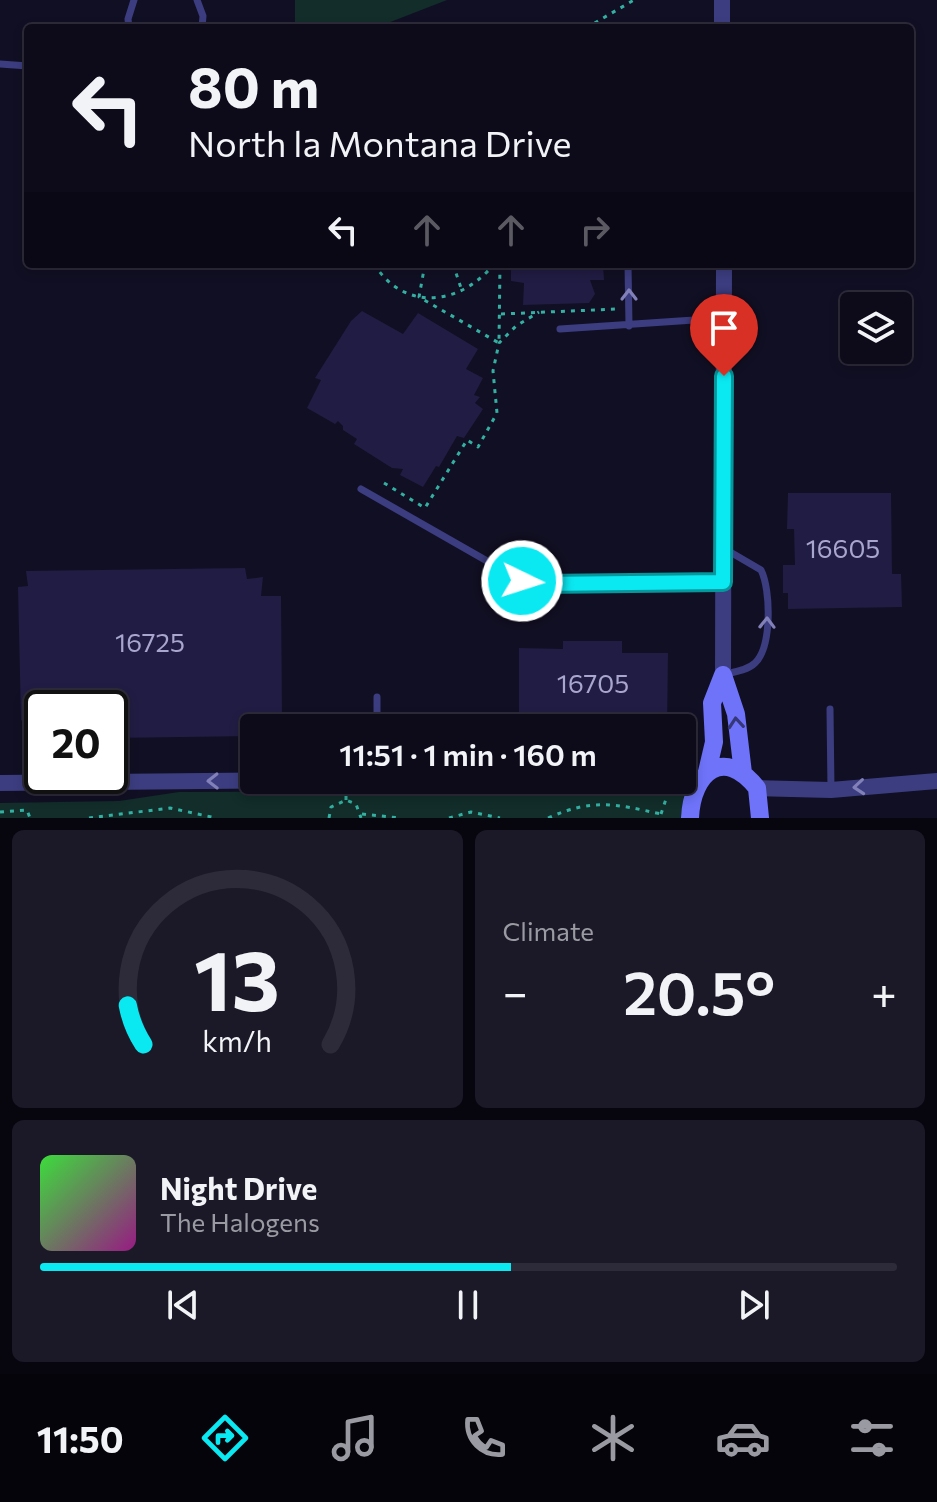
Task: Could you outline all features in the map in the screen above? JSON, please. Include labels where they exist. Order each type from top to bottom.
[{"type":"main road","points":[[723,675],[736,714],[743,773]]},
{"type":"main road","points":[[690,818],[691,801],[714,742],[712,703],[723,675]]},
{"type":"main road","points":[[703,776],[723,766],[743,773],[757,788],[760,818]]},
{"type":"street","points":[[722,0],[722,24]]},
{"type":"street","points":[[723,675],[724,268]]},
{"type":"street","points":[[696,777],[703,776]]},
{"type":"street","points":[[0,783],[240,781]]},
{"type":"street","points":[[757,788],[831,790],[937,781]]},
{"type":"lane","points":[[129,24],[134,0]]},
{"type":"lane","points":[[197,0],[202,24]]},
{"type":"lane","points":[[0,64],[24,66]]},
{"type":"lane","points":[[628,268],[629,326]]},
{"type":"lane","points":[[560,329],[724,318]]},
{"type":"lane","points":[[361,489],[522,581],[540,584],[723,582]]},
{"type":"lane","points":[[723,675],[753,666],[765,651],[767,631],[766,587],[761,570],[724,549]]},
{"type":"lane","points":[[377,697],[377,714]]},
{"type":"lane","points":[[830,709],[831,790]]},
{"type":"path","points":[[593,24],[634,0]]},
{"type":"path","points":[[378,268],[398,289],[419,297],[499,343]]},
{"type":"path","points":[[419,297],[424,268]]},
{"type":"path","points":[[454,268],[463,292]]},
{"type":"path","points":[[419,297],[441,298],[463,292],[481,280],[491,268]]},
{"type":"path","points":[[384,483],[425,508],[467,440],[478,447],[497,413],[493,371],[501,314],[500,268]]},
{"type":"path","points":[[501,314],[620,308]]},
{"type":"path","points":[[499,343],[516,326],[539,312]]},
{"type":"path","points":[[346,794],[346,800]]},
{"type":"path","points":[[329,818],[331,807],[346,800],[356,804],[362,816],[400,818]]},
{"type":"path","points":[[548,818],[571,808],[602,803],[661,814],[662,818]]},
{"type":"path","points":[[89,818],[170,808],[216,818]]},
{"type":"path","points":[[0,812],[27,810],[30,818]]},
{"type":"path","points":[[449,818],[471,812],[500,818]]},
{"type":"green space","points":[[295,0],[447,0],[385,24],[295,24]]},
{"type":"green space","points":[[179,792],[684,794],[681,818],[0,818],[0,803],[119,801]]},
{"type":"building","points":[[511,268],[603,268],[604,280],[590,280],[595,294],[589,303],[523,305],[524,283],[511,281]]},
{"type":"building","points":[[362,311],[403,334],[418,313],[478,349],[466,369],[483,378],[474,395],[480,397],[475,403],[483,409],[464,438],[457,436],[423,487],[400,475],[403,469],[392,468],[354,444],[357,439],[343,430],[338,421],[335,424],[307,408],[321,380],[315,378],[351,321]]},
{"type":"building","points":[[788,493],[891,493],[892,574],[901,574],[902,607],[788,609],[788,593],[783,593],[783,565],[795,565],[794,529],[787,529]]},
{"type":"building","points":[[245,568],[247,579],[263,577],[261,596],[281,596],[282,714],[240,714],[240,736],[128,738],[128,690],[24,690],[24,723],[21,720],[18,587],[28,586],[26,571]]},
{"type":"building","points":[[563,641],[622,641],[622,653],[668,653],[667,714],[519,712],[519,648],[563,649]]},
{"type":"route","points":[[522,581],[540,584],[723,582],[724,376]]}]
